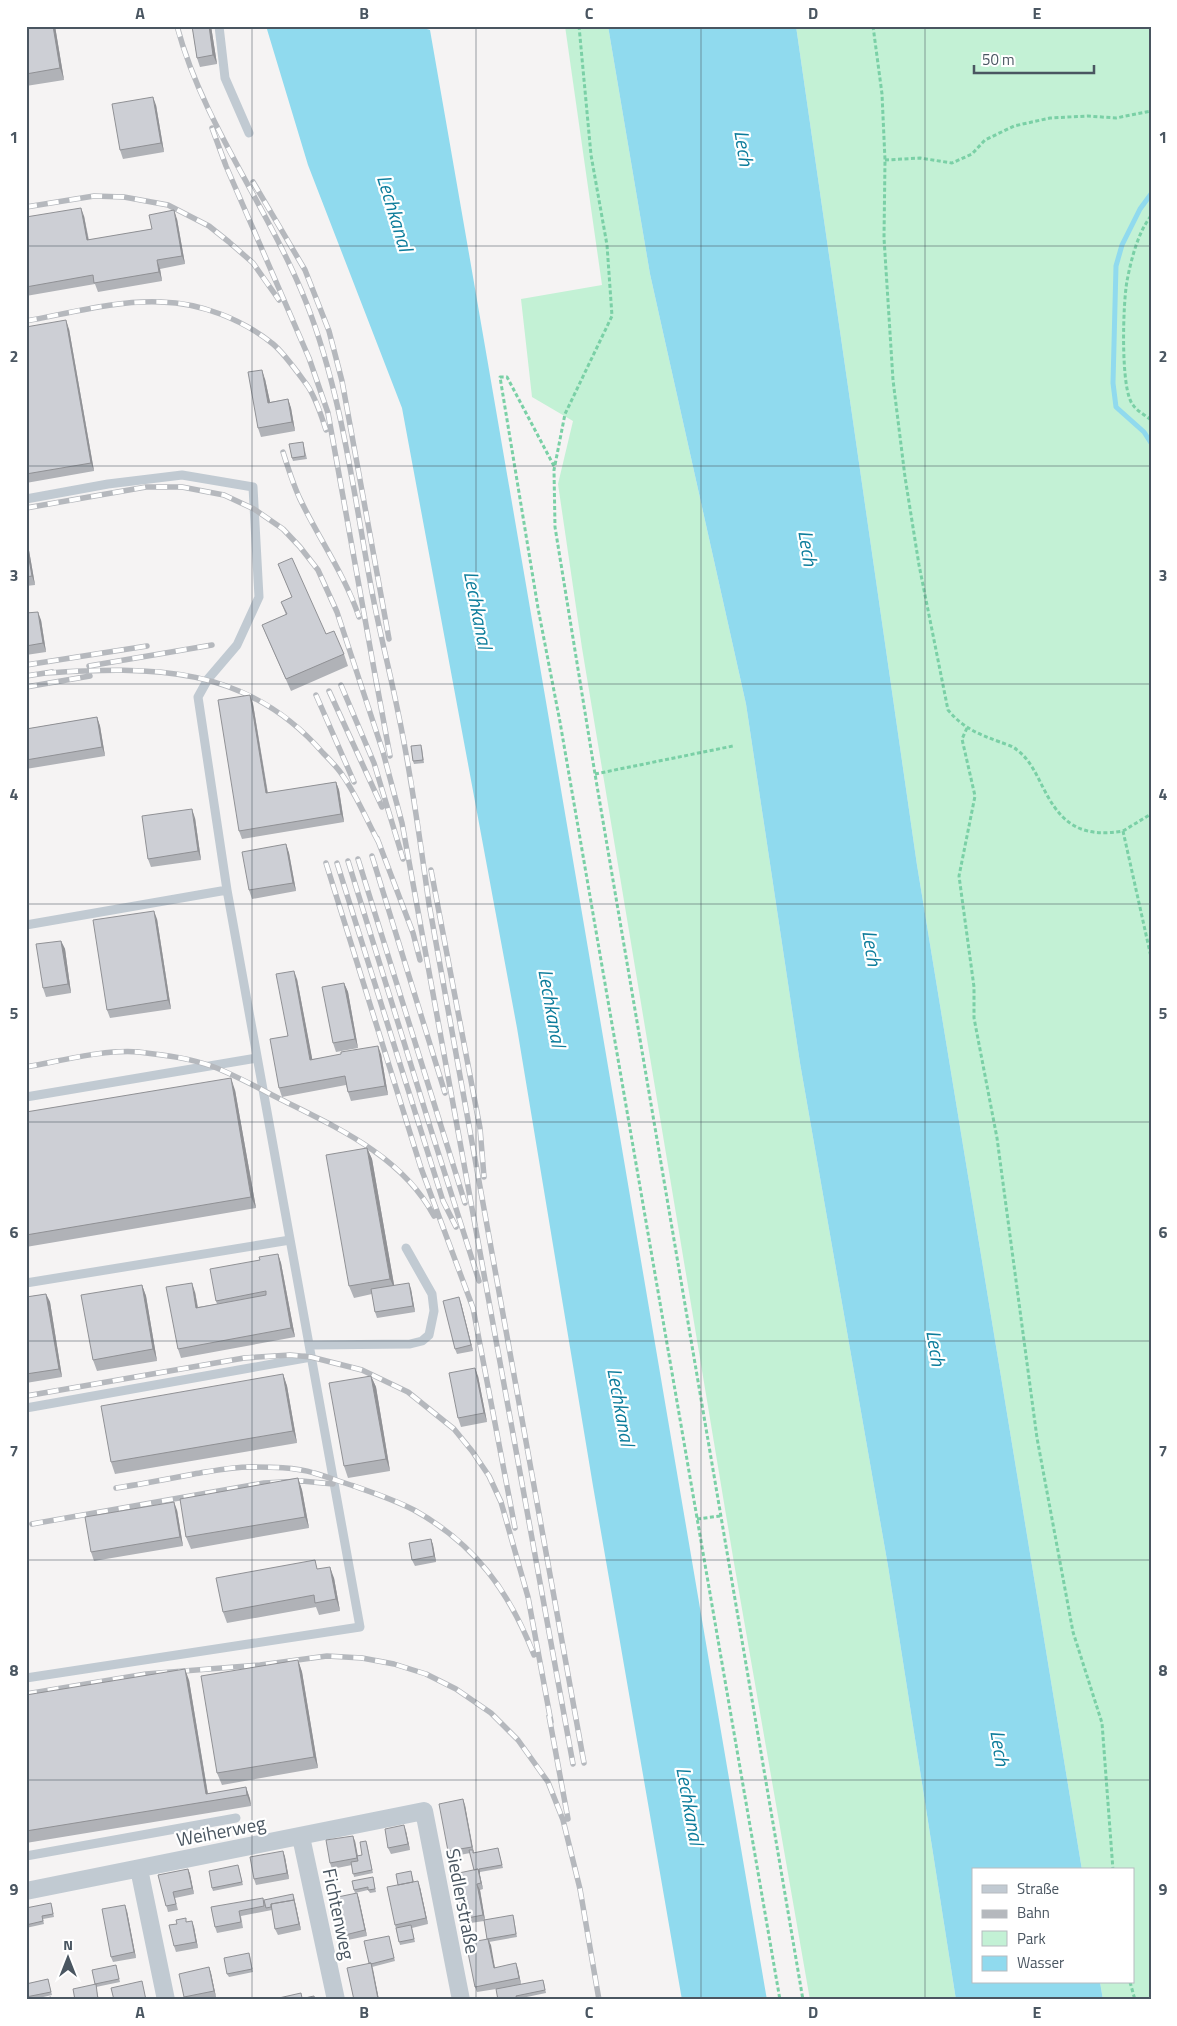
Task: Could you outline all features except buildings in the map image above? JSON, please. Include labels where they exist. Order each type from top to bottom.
[{"type":"street","name":"Weiherweg","points":[[26,1891],[424,1811]]},
{"type":"street","name":"Siedlerstraße","points":[[424,1811],[461,2000]]},
{"type":"street","name":"Fichtenweg","points":[[301,1837],[336,2000]]},
{"type":"street","points":[[139,1869],[166,2000]]},
{"type":"lane","points":[[219,26],[225,78],[248,133]]},
{"type":"lane","points":[[26,499],[108,484],[182,476],[253,487],[259,597],[237,645],[208,679],[198,697],[227,890],[360,1627],[26,1678]]},
{"type":"lane","points":[[26,925],[227,890]]},
{"type":"lane","points":[[26,1097],[257,1058]]},
{"type":"lane","points":[[26,1282],[290,1240]]},
{"type":"lane","points":[[309,1345],[410,1344],[422,1341],[429,1335],[434,1310],[432,1294],[406,1248]]},
{"type":"lane","points":[[26,1408],[311,1357]]},
{"type":"lane","points":[[26,1856],[236,1818]]},
{"type":"path","points":[[579,26],[591,155],[608,246],[612,316],[565,414],[554,466],[555,527],[594,774],[659,1145],[803,2000]]},
{"type":"path","points":[[872,26],[882,94],[885,160],[884,238],[894,380],[905,477],[919,565],[948,710],[959,724],[1017,749],[1035,770],[1060,816],[1082,830],[1104,834],[1123,831],[1151,814]]},
{"type":"path","points":[[885,160],[920,158],[952,162],[972,154],[985,140],[1014,126],[1050,118],[1088,116],[1116,118],[1151,111]]},
{"type":"path","points":[[1151,216],[1146,222],[1137,245],[1127,281],[1124,352],[1126,384],[1132,405],[1151,420]]},
{"type":"path","points":[[554,466],[507,376],[500,377],[538,608],[698,1519],[780,2000]]},
{"type":"path","points":[[967,728],[962,740],[975,796],[959,876],[974,987],[974,1018],[997,1138],[1037,1438],[1073,1632],[1102,1723],[1113,1868]]},
{"type":"path","points":[[594,774],[733,746]]},
{"type":"path","points":[[1123,831],[1151,957]]},
{"type":"path","points":[[698,1519],[720,1516]]},
{"type":"path","points":[[1131,1984],[1135,2000]]},
{"type":"green space","points":[[565,26],[608,26],[650,274],[746,704],[800,1063],[888,1566],[956,2000],[810,2000],[734,1563],[582,648],[558,484],[573,421],[532,397],[521,299],[602,285]]},
{"type":"green space","points":[[796,26],[1151,26],[1151,2000],[1103,2000],[1100,1984],[1134,1984],[1134,1868],[1082,1868],[917,865]]},
{"type":"water","name":"Lechkanal","points":[[266,26],[417,26],[430,30],[767,2000],[682,2000],[593,1486],[517,1028],[402,408],[308,165]]},
{"type":"water","name":"Lech","points":[[608,26],[796,26],[917,865],[1082,1868],[972,1868],[972,1984],[1100,1984],[1103,2000],[956,2000],[888,1566],[800,1063],[746,704],[650,274]]},
{"type":"waterway","points":[[1151,194],[1140,209],[1122,245],[1116,266],[1113,383],[1116,407],[1144,432],[1151,443]]},
{"type":"railway","points":[[177,26],[188,62],[219,132],[274,233],[306,302],[318,336],[337,405],[352,475],[373,598],[408,764],[429,904],[584,1763]]},
{"type":"railway","points":[[212,128],[226,166],[309,358],[328,413],[377,686]]},
{"type":"railway","points":[[253,182],[305,270],[329,331],[342,381],[389,639]]},
{"type":"railway","points":[[26,207],[94,196],[124,197],[168,205],[209,226],[229,242],[253,263],[279,300]]},
{"type":"railway","points":[[26,321],[94,308],[144,302],[191,305],[220,314],[261,335],[282,353],[310,390],[326,430]]},
{"type":"railway","points":[[283,452],[300,499],[347,586],[359,617]]},
{"type":"railway","points":[[26,508],[146,487],[182,487],[224,495],[254,509],[283,529],[318,570],[337,612],[383,752],[402,823],[573,1764]]},
{"type":"railway","points":[[89,666],[212,645]]},
{"type":"railway","points":[[26,665],[147,646]]},
{"type":"railway","points":[[45,673],[123,670],[160,672],[196,677],[230,687],[263,702],[294,724],[336,767],[353,792],[379,843]]},
{"type":"railway","points":[[26,676],[52,672]]},
{"type":"railway","points":[[26,687],[90,676]]},
{"type":"railway","points":[[376,680],[390,756]]},
{"type":"railway","points":[[341,685],[374,763],[403,859]]},
{"type":"railway","points":[[329,691],[382,807]]},
{"type":"railway","points":[[316,695],[354,782]]},
{"type":"railway","points":[[377,838],[413,933],[420,960]]},
{"type":"railway","points":[[372,856],[445,1093]]},
{"type":"railway","points":[[358,859],[465,1203]]},
{"type":"railway","points":[[348,861],[479,1281]]},
{"type":"railway","points":[[326,863],[421,1168],[473,1308],[515,1528]]},
{"type":"railway","points":[[337,863],[443,1201],[456,1227]]},
{"type":"railway","points":[[431,870],[480,1128],[484,1177]]},
{"type":"railway","points":[[26,1067],[112,1052],[139,1052],[177,1057],[214,1067],[240,1078],[347,1133],[367,1146],[405,1177],[421,1195],[434,1216]]},
{"type":"railway","points":[[26,1396],[244,1358],[290,1355],[311,1357],[362,1370],[408,1392],[454,1429],[489,1476],[501,1502],[528,1597],[551,1722]]},
{"type":"railway","points":[[116,1488],[229,1468],[274,1467],[314,1473],[392,1500],[436,1523],[455,1538],[488,1571],[513,1610],[534,1655]]},
{"type":"railway","points":[[32,1524],[264,1483],[302,1481],[333,1484]]},
{"type":"railway","points":[[26,1694],[146,1674],[260,1665],[327,1656],[362,1658],[394,1664],[426,1674],[456,1689],[491,1713],[518,1740],[548,1782],[563,1820],[580,1889],[599,2000]]},
{"type":"railway","points":[[549,1716],[568,1819]]}]
